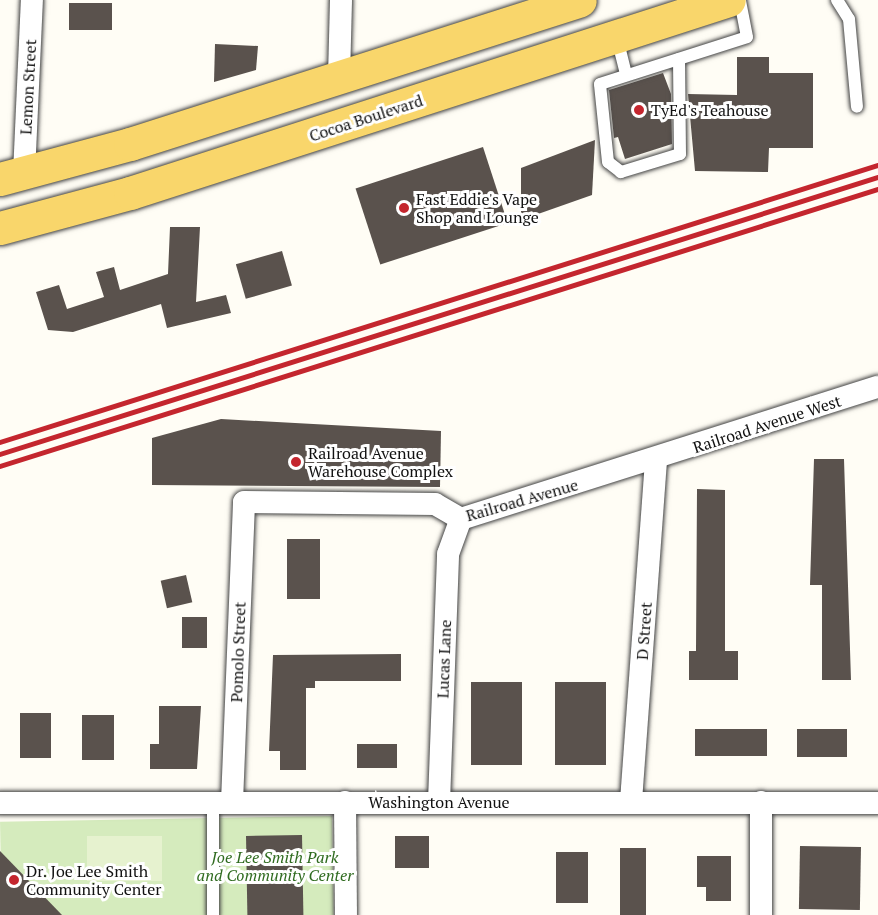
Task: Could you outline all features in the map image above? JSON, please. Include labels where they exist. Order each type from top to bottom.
[{"type":"main road","points":[[12,177],[339,77],[580,0]]},
{"type":"main road","points":[[617,38],[649,0]]},
{"type":"main road","name":"Cocoa Boulevard","points":[[0,228],[130,194],[729,0]]},
{"type":"main road","points":[[286,144],[323,104],[339,77]]},
{"type":"street","name":"Lemon Street","points":[[12,177],[32,0]]},
{"type":"street","points":[[339,77],[341,0]]},
{"type":"street","name":"Railroad Avenue West","points":[[656,460],[878,387]]},
{"type":"street","name":"Railroad Avenue","points":[[244,502],[435,504],[460,519],[656,460]]},
{"type":"street","name":"D Street","points":[[631,801],[656,460]]},
{"type":"street","name":"Pomolo Street","points":[[222,803],[244,502]]},
{"type":"street","name":"Lucas Lane","points":[[439,802],[448,555],[460,519]]},
{"type":"street","name":"Washington Avenue","points":[[0,803],[631,801],[878,803]]},
{"type":"street","points":[[345,802],[346,915]]},
{"type":"street","points":[[761,802],[761,915]]},
{"type":"lane","points":[[679,59],[680,154],[621,172],[608,162],[600,84],[747,37],[740,0]]},
{"type":"lane","points":[[837,0],[849,19],[857,108]]},
{"type":"lane","points":[[617,38],[626,74]]},
{"type":"lane","points":[[213,915],[222,803]]},
{"type":"green space","name":"Joe Lee Smith Park and Community Center","points":[[332,816],[334,915],[2,915],[0,822]]},
{"type":"green space","points":[[87,836],[162,836],[162,881],[87,881]]},
{"type":"building","points":[[69,3],[112,3],[112,30],[69,30]]},
{"type":"building","points":[[215,44],[258,46],[256,70],[214,82]]},
{"type":"building","points":[[737,57],[769,57],[769,73],[813,73],[813,148],[769,148],[768,172],[695,171],[688,94],[737,95]]},
{"type":"building","name":"TyEd's Teahouse","points":[[663,73],[671,94],[672,144],[625,159],[618,137],[614,138],[609,90]]},
{"type":"building","points":[[595,140],[592,195],[521,220],[521,168]]},
{"type":"building","points":[[483,147],[508,223],[380,264],[356,188]]},
{"type":"building","points":[[170,227],[200,227],[196,302],[226,295],[231,313],[167,328],[161,304],[73,332],[48,330],[36,292],[59,285],[67,309],[104,297],[96,272],[114,267],[120,290],[168,274]]},
{"type":"building","points":[[282,251],[292,286],[246,299],[236,264]]},
{"type":"building","name":"Railroad Avenue Warehouse Complex","points":[[221,419],[441,431],[440,487],[152,485],[152,438]]},
{"type":"building","points":[[814,459],[844,459],[851,680],[822,680],[822,585],[810,585]]},
{"type":"building","points":[[697,489],[725,490],[725,651],[738,651],[738,680],[689,680],[689,651],[696,651]]},
{"type":"building","points":[[287,539],[320,539],[320,599],[287,599]]},
{"type":"building","points":[[186,575],[192,602],[167,608],[161,581]]},
{"type":"building","points":[[182,617],[207,617],[207,648],[182,648]]},
{"type":"building","points":[[401,654],[401,681],[315,681],[315,688],[306,688],[306,770],[280,770],[280,751],[269,751],[273,655]]},
{"type":"building","points":[[471,682],[522,682],[522,765],[471,765]]},
{"type":"building","points":[[555,682],[606,682],[606,765],[555,765]]},
{"type":"building","points":[[159,706],[201,706],[197,769],[150,769],[150,744],[159,744]]},
{"type":"building","points":[[20,713],[51,713],[51,758],[20,758]]},
{"type":"building","points":[[82,715],[114,715],[114,760],[82,760]]},
{"type":"building","points":[[695,729],[767,729],[767,756],[695,756]]},
{"type":"building","points":[[797,729],[847,729],[847,757],[797,757]]},
{"type":"building","points":[[357,744],[397,744],[397,768],[357,768]]},
{"type":"building","points":[[302,835],[303,915],[247,915],[246,836]]},
{"type":"building","points":[[395,836],[429,836],[429,868],[395,868]]},
{"type":"building","points":[[800,846],[861,847],[860,910],[799,909]]},
{"type":"building","points":[[620,848],[646,848],[646,915],[620,915]]},
{"type":"building","name":"Dr. Joe Lee Smith Community Center","points":[[0,851],[62,915],[0,915]]},
{"type":"building","points":[[556,852],[588,852],[588,903],[556,903]]},
{"type":"building","points":[[697,856],[731,856],[731,901],[706,901],[706,887],[697,887]]},
{"type":"railway","points":[[0,442],[878,165]]},
{"type":"railway","points":[[0,454],[878,177]]},
{"type":"railway","points":[[0,466],[878,189]]},
{"type":"place","name":"TyEd's Teahouse","points":[[639,110]]},
{"type":"place","name":"Fast Eddie's Vape Shop and Lounge","points":[[404,208]]},
{"type":"place","name":"Railroad Avenue Warehouse Complex","points":[[296,462]]},
{"type":"place","name":"Dr. Joe Lee Smith Community Center","points":[[14,880]]}]
